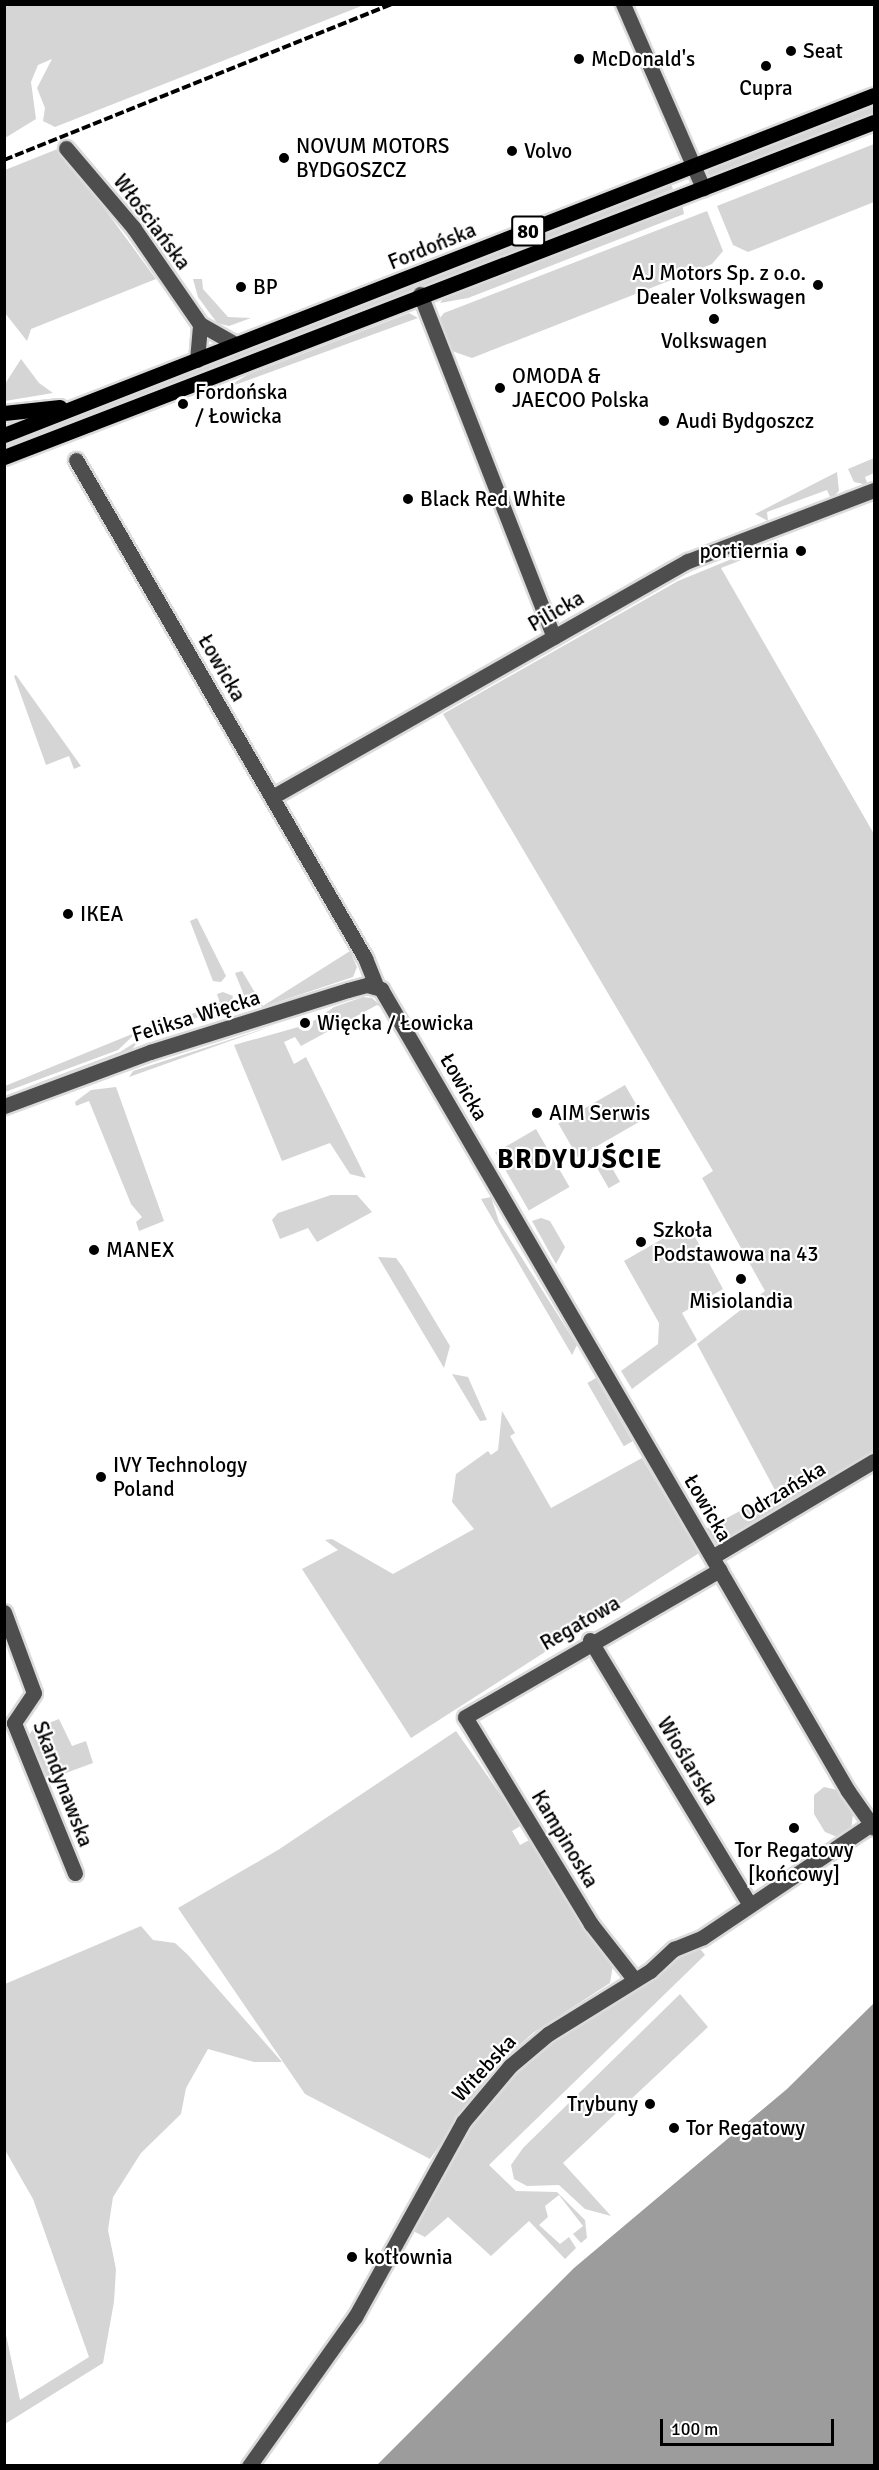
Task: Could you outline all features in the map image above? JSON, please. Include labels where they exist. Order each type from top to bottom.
[{"type":"main road","name":"Fordońska","points":[[4,435],[874,95]]},
{"type":"main road","name":"Fordońska","points":[[4,457],[420,294],[874,122]]},
{"type":"main road","points":[[4,413],[81,405]]},
{"type":"main road","points":[[4,463],[24,449]]},
{"type":"street","points":[[622,4],[703,188]]},
{"type":"street","name":"Włościańska","points":[[66,148],[133,227],[200,324],[235,344]]},
{"type":"street","points":[[420,294],[554,637]]},
{"type":"street","points":[[197,360],[200,324]]},
{"type":"street","name":"Łowicka","points":[[76,460],[365,958],[377,987],[388,998],[716,1563],[873,1824]]},
{"type":"street","name":"Pilicka","points":[[272,797],[706,552],[874,490]]},
{"type":"street","name":"Feliksa Więcka","points":[[4,1106],[150,1052],[360,986],[377,987]]},
{"type":"street","name":"Feliksa Więcka","points":[[4,1112],[30,1097]]},
{"type":"street","name":"Odrzańska","points":[[716,1563],[874,1461]]},
{"type":"street","name":"Regatowa","points":[[465,1717],[716,1563]]},
{"type":"street","name":"Skandynawska","points":[[4,1612],[34,1693],[14,1723],[75,1873]]},
{"type":"street","name":"Wioślarska","points":[[590,1640],[749,1904]]},
{"type":"street","name":"Kampinoska","points":[[465,1717],[591,1924],[634,1979]]},
{"type":"street","name":"Witebska","points":[[249,2466],[355,2317],[478,2102],[529,2049],[873,1824]]},
{"type":"shaded area","points":[[4,5],[364,5],[55,127],[43,121],[45,108],[37,88],[52,59],[38,65],[31,82],[36,119],[5,138]]},
{"type":"shaded area","points":[[874,102],[874,116],[717,177],[706,174],[713,165]]},
{"type":"shaded area","points":[[874,144],[874,202],[748,252],[733,245],[717,206]]},
{"type":"shaded area","points":[[60,148],[156,279],[31,329],[27,341],[5,313],[5,170]]},
{"type":"shaded area","points":[[670,182],[673,189],[562,234],[5,449],[5,442]]},
{"type":"shaded area","points":[[682,204],[684,214],[468,298],[440,303],[447,294],[534,258]]},
{"type":"shaded area","points":[[707,211],[723,251],[712,264],[472,358],[452,351],[440,318],[444,313]]},
{"type":"shaded area","points":[[193,279],[202,279],[203,289],[228,317],[251,318],[229,326],[217,323],[198,297]]},
{"type":"shaded area","points":[[409,313],[418,318],[224,389],[247,375]]},
{"type":"shaded area","points":[[21,359],[39,383],[53,393],[5,401],[5,384]]},
{"type":"shaded area","points":[[874,458],[874,473],[865,477],[868,485],[854,482],[848,469]]},
{"type":"shaded area","points":[[837,472],[839,491],[831,499],[827,490],[767,512],[768,521],[755,514]]},
{"type":"shaded area","points":[[778,540],[780,545],[721,568],[874,834],[874,1454],[718,1547],[706,1529],[776,1492],[697,1344],[765,1291],[702,1178],[713,1171],[443,714],[678,581]]},
{"type":"shaded area","points":[[16,675],[81,766],[74,769],[69,756],[46,765],[14,676]]},
{"type":"shaded area","points":[[197,918],[226,976],[221,982],[213,981],[190,921]]},
{"type":"shaded area","points":[[350,951],[357,967],[353,977],[263,1007],[246,1000],[235,973],[242,971],[263,1006]]},
{"type":"shaded area","points":[[223,992],[233,996],[230,1009],[149,1030],[150,1022],[165,1014],[168,1023],[220,1003],[217,994]]},
{"type":"shaded area","points":[[363,997],[372,998],[384,1009],[377,1005],[301,1046],[295,1037],[284,1042],[294,1064],[306,1057],[366,1178],[350,1174],[330,1143],[282,1161],[234,1045],[309,1024],[334,1007]]},
{"type":"shaded area","points":[[275,1025],[129,1077],[133,1071]]},
{"type":"shaded area","points":[[137,1032],[118,1050],[5,1092],[5,1086]]},
{"type":"shaded area","points":[[139,1040],[130,1052],[17,1091],[120,1052]]},
{"type":"shaded area","points":[[625,1085],[644,1119],[578,1157],[558,1124]]},
{"type":"shaded area","points":[[116,1087],[164,1221],[139,1231],[136,1222],[142,1217],[131,1204],[89,1101],[76,1106],[75,1102],[91,1090]]},
{"type":"shaded area","points":[[536,1129],[570,1187],[529,1211],[495,1152]]},
{"type":"shaded area","points":[[604,1154],[620,1182],[609,1188],[593,1160]]},
{"type":"shaded area","points":[[331,1195],[357,1195],[372,1212],[317,1242],[308,1228],[280,1239],[272,1220],[278,1213]]},
{"type":"shaded area","points":[[491,1197],[499,1222],[577,1345],[572,1355],[481,1199]]},
{"type":"shaded area","points":[[541,1218],[550,1221],[565,1247],[556,1264],[532,1221]]},
{"type":"shaded area","points":[[688,1224],[723,1289],[682,1313],[697,1340],[632,1389],[621,1371],[658,1344],[659,1323],[624,1261]]},
{"type":"shaded area","points":[[378,1257],[396,1258],[450,1346],[444,1368]]},
{"type":"shaded area","points":[[452,1374],[468,1377],[487,1420],[480,1421]]},
{"type":"shaded area","points":[[596,1378],[632,1441],[624,1446],[587,1383]]},
{"type":"shaded area","points":[[502,1411],[515,1433],[510,1436],[551,1508],[642,1458],[699,1553],[411,1738],[302,1569],[338,1550],[325,1540],[332,1539],[393,1574],[474,1529],[452,1502],[456,1474],[488,1451],[491,1455],[498,1450]]},
{"type":"shaded area","points":[[59,1719],[72,1746],[86,1741],[93,1763],[44,1781],[27,1738],[33,1729]]},
{"type":"shaded area","points":[[456,1731],[522,1825],[512,1831],[520,1845],[531,1839],[613,1965],[610,1983],[533,2033],[495,2067],[430,2159],[305,2094],[178,1908],[278,1850]]},
{"type":"shaded area","points":[[824,1787],[838,1790],[853,1814],[851,1831],[840,1838],[825,1832],[814,1814],[814,1795]]},
{"type":"shaded area","points":[[141,1926],[153,1940],[175,1943],[188,1955],[282,2062],[254,2062],[208,2049],[186,2088],[181,2114],[141,2153],[113,2197],[108,2230],[116,2269],[114,2302],[103,2363],[5,2424],[5,2330],[20,2400],[89,2357],[33,2199],[5,2150],[5,1984]]},
{"type":"shaded area","points":[[698,1946],[705,1955],[489,2165],[516,2191],[557,2192],[585,2220],[587,2238],[581,2243],[573,2234],[583,2226],[559,2195],[545,2206],[548,2217],[539,2225],[560,2244],[569,2237],[576,2248],[565,2259],[529,2221],[491,2256],[448,2217],[425,2237],[413,2231],[468,2124],[507,2077],[561,2033]]},
{"type":"shaded area","points":[[680,1994],[708,2027],[563,2163],[611,2216],[585,2209],[559,2185],[527,2186],[514,2179],[511,2165],[523,2148]]},
{"type":"shaded area","points":[[874,2003],[874,2465],[377,2465],[574,2268],[787,2089]]},
{"type":"railway","points":[[4,160],[393,4]]},
{"type":"place","name":"Seat","points":[[791,51]]},
{"type":"place","name":"McDonald's","points":[[579,59]]},
{"type":"place","name":"Cupra","points":[[766,66]]},
{"type":"place","name":"Volvo","points":[[512,151]]},
{"type":"place","name":"NOVUM MOTORS BYDGOSZCZ","points":[[284,158]]},
{"type":"place","name":"AJ Motors Sp. z o.o. Dealer Volkswagen","points":[[818,285]]},
{"type":"place","name":"BP","points":[[241,287]]},
{"type":"place","name":"Volkswagen","points":[[714,319]]},
{"type":"place","name":"OMODA & JAECOO Polska","points":[[500,388]]},
{"type":"place","name":"Fordońska / Łowicka","points":[[183,404]]},
{"type":"place","name":"Audi Bydgoszcz","points":[[664,421]]},
{"type":"place","name":"Black Red White","points":[[408,499]]},
{"type":"place","name":"portiernia","points":[[801,551]]},
{"type":"place","name":"IKEA","points":[[68,914]]},
{"type":"place","name":"Więcka / Łowicka","points":[[305,1023]]},
{"type":"place","name":"AIM Serwis","points":[[537,1113]]},
{"type":"place","name":"Szkoła Podstawowa na 43","points":[[641,1242]]},
{"type":"place","name":"MANEX","points":[[94,1250]]},
{"type":"place","name":"Misiolandia","points":[[741,1279]]},
{"type":"place","name":"IVY Technology Poland","points":[[101,1477]]},
{"type":"place","name":"Tor Regatowy [końcowy]","points":[[794,1828]]},
{"type":"place","name":"Trybuny","points":[[650,2104]]},
{"type":"place","name":"Tor Regatowy","points":[[674,2128]]},
{"type":"place","name":"kotłownia","points":[[352,2257]]},
{"type":"district","name":"BRDYUJŚCIE","points":[[580,1160]]}]
